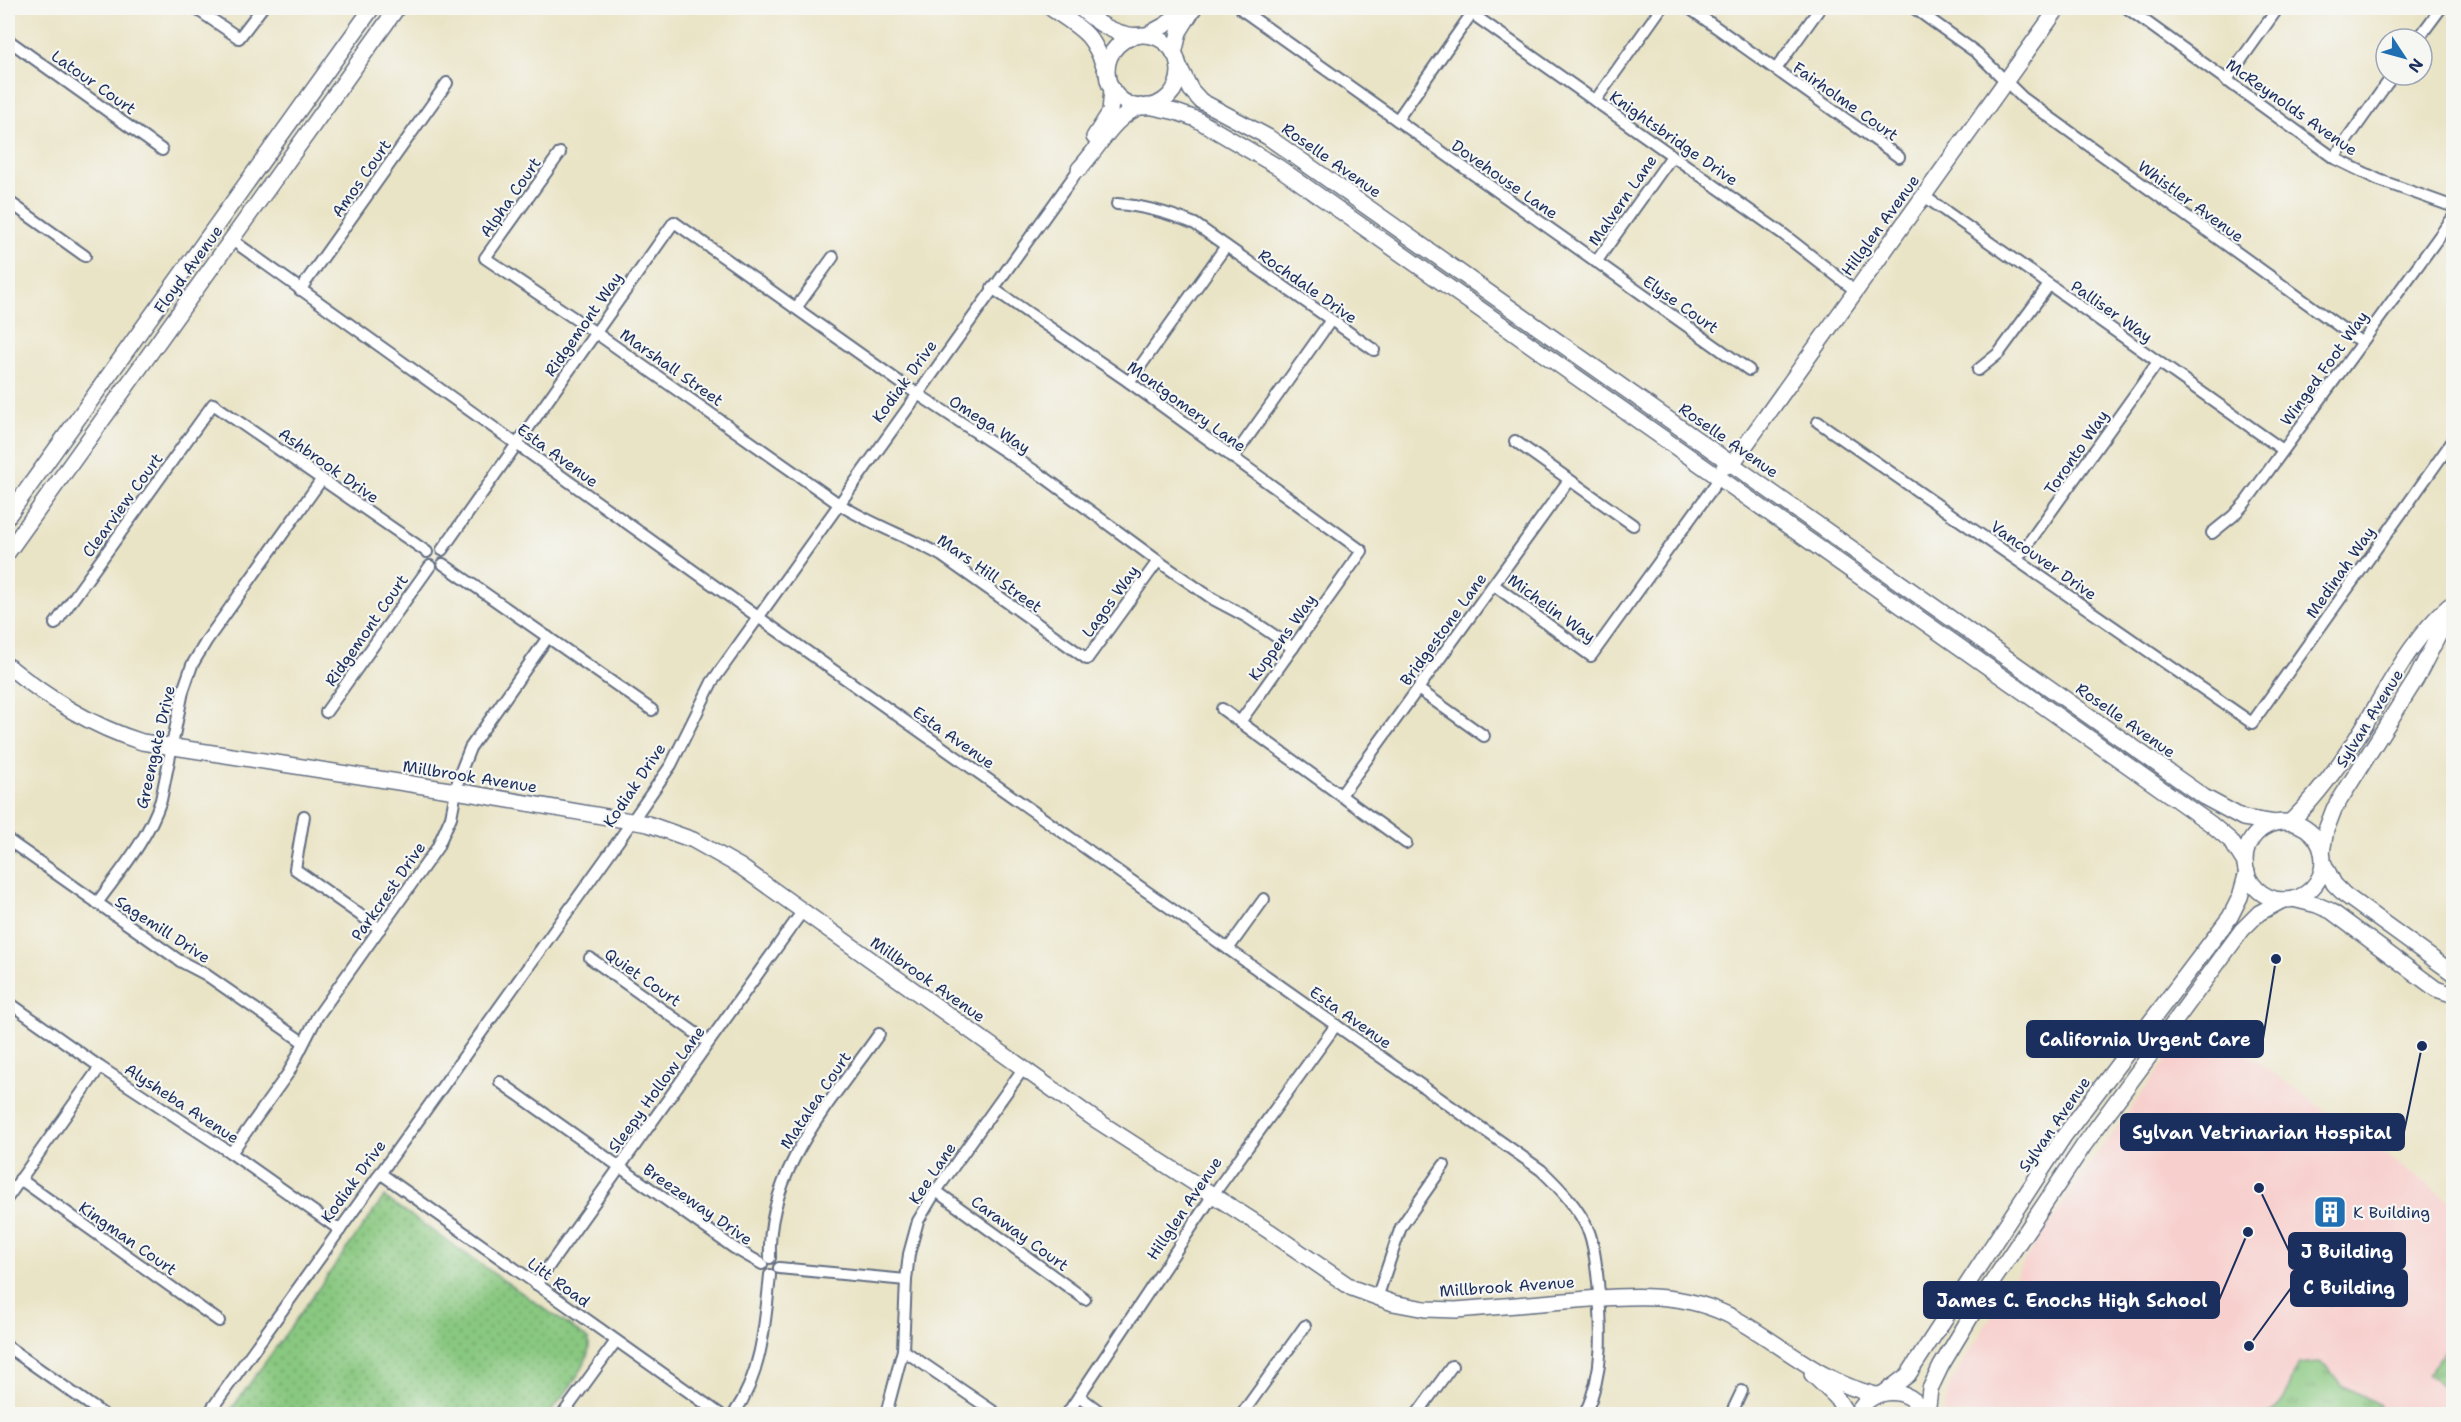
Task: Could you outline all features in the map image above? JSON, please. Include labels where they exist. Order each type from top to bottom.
[{"type":"main road","name":"Floyd Avenue","points":[[8,516],[372,8]]},
{"type":"main road","points":[[375,38],[372,29],[386,8]]},
{"type":"main road","name":"Floyd Avenue","points":[[8,552],[397,8]]},
{"type":"main road","points":[[1051,8],[1091,37],[1098,49],[1112,89],[1123,100],[1183,114],[1198,120],[1278,167],[2211,824],[2230,841],[2246,867],[2253,885],[2261,892],[2306,901],[2331,911],[2436,989],[2454,995]]},
{"type":"main road","points":[[1080,8],[1102,25],[1122,34],[1164,42],[1176,59]]},
{"type":"main road","points":[[1107,74],[1108,63],[1115,49],[1124,40],[1142,36],[1167,24],[1183,8]]},
{"type":"main road","points":[[1144,106],[1160,102],[1173,90],[1178,78],[1176,59],[1179,32],[1194,8]]},
{"type":"main road","name":"Hillglen Avenue","points":[[1732,464],[2058,8]]},
{"type":"main road","name":"Roselle Avenue","points":[[1176,59],[1191,90],[1201,101],[1268,136],[2204,796],[2243,818],[2283,822]]},
{"type":"main road","name":"Kodiak Drive","points":[[1078,169],[1086,149],[1110,112],[1112,89]]},
{"type":"main road","name":"Kodiak Drive","points":[[1078,169],[1094,153],[1122,117],[1144,106]]},
{"type":"main road","points":[[1633,418],[1661,427],[1718,465],[1726,467],[1732,464]]},
{"type":"main road","name":"Sylvan Avenue","points":[[2283,822],[2314,798],[2361,732],[2385,689],[2430,623],[2454,604]]},
{"type":"main road","name":"Sylvan Avenue","points":[[2323,857],[2326,831],[2334,809],[2415,679],[2454,604]]},
{"type":"main road","name":"Millbrook Avenue","points":[[8,666],[68,710],[96,725],[142,742],[456,791],[630,822],[672,832],[708,847],[741,867],[1093,1118],[1352,1288],[1377,1298],[1425,1309],[1456,1310],[1638,1295],[1692,1301],[1735,1319],[1841,1384],[1880,1394],[1899,1393],[1910,1398],[1925,1414]]},
{"type":"main road","points":[[2246,867],[2247,847],[2263,828],[2283,822],[2300,825],[2312,833],[2334,884],[2345,895],[2454,974]]},
{"type":"main road","points":[[1925,1414],[1930,1389],[1941,1366],[1983,1296],[2062,1176],[2242,930],[2259,913],[2304,894],[2314,886],[2320,876],[2323,857]]},
{"type":"main road","name":"Sylvan Avenue","points":[[1857,1414],[1867,1401],[1908,1375],[2064,1136],[2236,908],[2246,867]]},
{"type":"main road","name":"Millbrook Avenue","points":[[1797,1359],[1836,1396],[1847,1414]]},
{"type":"street","points":[[195,8],[239,38],[262,8]]},
{"type":"street","points":[[1595,101],[1661,8]]},
{"type":"street","name":"Fairholme Court","points":[[1689,8],[1899,157]]},
{"type":"street","points":[[1776,69],[1820,8]]},
{"type":"street","name":"Whistler Avenue","points":[[1914,8],[1977,53],[2023,98],[2361,342]]},
{"type":"street","name":"McReynolds Avenue","points":[[2127,8],[2334,158],[2379,180],[2454,207]]},
{"type":"street","points":[[2226,81],[2278,8]]},
{"type":"street","points":[[2427,27],[2441,8]]},
{"type":"street","name":"Dovehouse Lane","points":[[1242,10],[1596,262]]},
{"type":"street","points":[[1396,120],[1468,10]]},
{"type":"street","name":"Knightsbridge Drive","points":[[1468,10],[1783,234],[1856,291]]},
{"type":"street","name":"Latour Court","points":[[8,40],[162,150]]},
{"type":"street","name":"Amos Court","points":[[300,290],[447,83]]},
{"type":"street","points":[[2334,158],[2384,87]]},
{"type":"street","name":"Alpha Court","points":[[485,258],[560,153]]},
{"type":"street","name":"Malvern Lane","points":[[1596,262],[1672,156]]},
{"type":"street","name":"Kodiak Drive","points":[[208,1414],[671,765],[707,690],[1078,169]]},
{"type":"street","name":"Palliser Way","points":[[1924,196],[2283,450]]},
{"type":"street","points":[[8,201],[85,256]]},
{"type":"street","name":"Rochdale Drive","points":[[1117,204],[1139,205],[1195,224],[1374,350]]},
{"type":"street","name":"Winged Foot Way","points":[[2212,532],[2233,516],[2245,503],[2454,216]]},
{"type":"street","name":"Omega Way","points":[[674,222],[916,394],[1044,477],[1213,599],[1247,617],[1293,648]]},
{"type":"street","name":"Ridgemont Way","points":[[517,444],[674,222]]},
{"type":"street","name":"Esta Avenue","points":[[232,240],[758,617],[1541,1170],[1555,1183],[1579,1214],[1593,1242],[1599,1298],[1601,1362],[1592,1399],[1585,1414]]},
{"type":"street","points":[[1129,382],[1226,246]]},
{"type":"street","points":[[796,308],[833,257]]},
{"type":"street","name":"Marshall Street","points":[[485,258],[839,504]]},
{"type":"street","name":"Elyse Court","points":[[1596,262],[1749,370]]},
{"type":"street","points":[[1978,370],[1999,353],[2049,285]]},
{"type":"street","name":"Montgomery Lane","points":[[992,288],[1129,382],[1362,551]]},
{"type":"street","points":[[1233,458],[1331,320]]},
{"type":"street","name":"Toronto Way","points":[[2017,559],[2158,362]]},
{"type":"street","name":"Ashbrook Drive","points":[[213,404],[427,552]]},
{"type":"street","name":"Clearview Court","points":[[55,624],[213,404]]},
{"type":"street","name":"Vancouver Drive","points":[[1818,422],[2252,723]]},
{"type":"street","name":"Medinah Way","points":[[2252,723],[2454,439]]},
{"type":"street","points":[[1515,441],[1633,525]]},
{"type":"street","points":[[442,550],[517,444]]},
{"type":"street","name":"Greengate Drive","points":[[97,903],[146,835],[155,817],[161,800],[183,691],[199,652],[322,479]]},
{"type":"street","name":"Michelin Way","points":[[1494,585],[1591,656],[1719,479]]},
{"type":"street","name":"Bridgestone Lane","points":[[1341,795],[1569,480]]},
{"type":"street","name":"Mars Hill Street","points":[[839,504],[942,556],[1087,659]]},
{"type":"street","points":[[434,547],[442,550],[445,557],[443,564],[438,567],[430,566],[425,560],[427,552],[434,547]]},
{"type":"street","name":"Kuppens Way","points":[[1240,722],[1362,551]]},
{"type":"street","name":"Lagos Way","points":[[1087,659],[1158,561]]},
{"type":"street","points":[[443,564],[652,710]]},
{"type":"street","name":"Ridgemont Court","points":[[326,712],[430,566]]},
{"type":"street","name":"Parkcrest Drive","points":[[231,1153],[289,1072],[317,1017],[443,838],[451,817],[459,776],[470,748],[548,638]]},
{"type":"street","points":[[1418,689],[1484,736]]},
{"type":"street","points":[[1222,709],[1406,843]]},
{"type":"street","points":[[304,816],[295,869],[380,929]]},
{"type":"street","name":"Sagemill Drive","points":[[8,840],[180,961],[205,974],[303,1042]]},
{"type":"street","points":[[1228,949],[1264,899]]},
{"type":"street","name":"Sleepy Hollow Lane","points":[[536,1284],[802,912]]},
{"type":"street","name":"Quiet Court","points":[[590,958],[708,1042]]},
{"type":"street","name":"Alysheba Avenue","points":[[8,1002],[340,1230]]},
{"type":"street","name":"Hillglen Avenue","points":[[1067,1414],[1212,1195],[1336,1025]]},
{"type":"street","name":"Matalea Court","points":[[766,1261],[777,1202],[789,1166],[806,1137],[879,1034]]},
{"type":"street","points":[[8,1197],[100,1067]]},
{"type":"street","name":"Kee Lane","points":[[886,1414],[903,1350],[906,1280],[914,1233],[924,1209],[1023,1069]]},
{"type":"street","name":"Breezeway Drive","points":[[500,1082],[734,1248],[766,1261]]},
{"type":"street","points":[[1377,1298],[1401,1227],[1444,1165]]},
{"type":"street","name":"Litt Road","points":[[380,1173],[720,1414]]},
{"type":"street","name":"Kingman Court","points":[[20,1179],[219,1321]]},
{"type":"street","name":"Caraway Court","points":[[936,1191],[1085,1299]]},
{"type":"street","points":[[766,1261],[765,1273],[906,1280]]},
{"type":"street","points":[[734,1414],[748,1390],[758,1365],[775,1272]]},
{"type":"street","points":[[1242,1414],[1305,1326]]},
{"type":"street","points":[[563,1414],[616,1341]]},
{"type":"street","points":[[8,1347],[103,1414]]},
{"type":"street","points":[[903,1350],[997,1414]]},
{"type":"street","points":[[1417,1414],[1452,1366]]},
{"type":"street","points":[[1731,1414],[1742,1391]]},
{"type":"street","points":[[1078,1396],[1103,1414]]},
{"type":"shaded area","points":[[2197,1018],[2453,1203],[2453,1414],[1944,1414],[1950,1385],[2026,1258],[2089,1166]]},
{"type":"green space","points":[[384,1197],[588,1339],[587,1357],[582,1367],[569,1389],[549,1414],[228,1414]]},
{"type":"green space","points":[[2340,1244],[2364,1260],[2331,1305],[2313,1291],[2310,1285]]},
{"type":"green space","points":[[2453,1339],[2453,1388],[2447,1389],[2428,1375]]},
{"type":"green space","points":[[2319,1362],[2327,1366],[2341,1385],[2378,1404],[2381,1414],[2268,1414],[2276,1409],[2285,1397],[2300,1364]]},
{"type":"place","name":"California Urgent Care","points":[[2276,959]]},
{"type":"place","name":"Sylvan Vetrinarian Hospital","points":[[2422,1046]]},
{"type":"place","name":"J Building","points":[[2259,1188]]},
{"type":"place","name":"K Building","points":[[2330,1212]]},
{"type":"place","name":"James C. Enochs High School","points":[[2248,1232]]},
{"type":"place","name":"C Building","points":[[2249,1346]]}]
